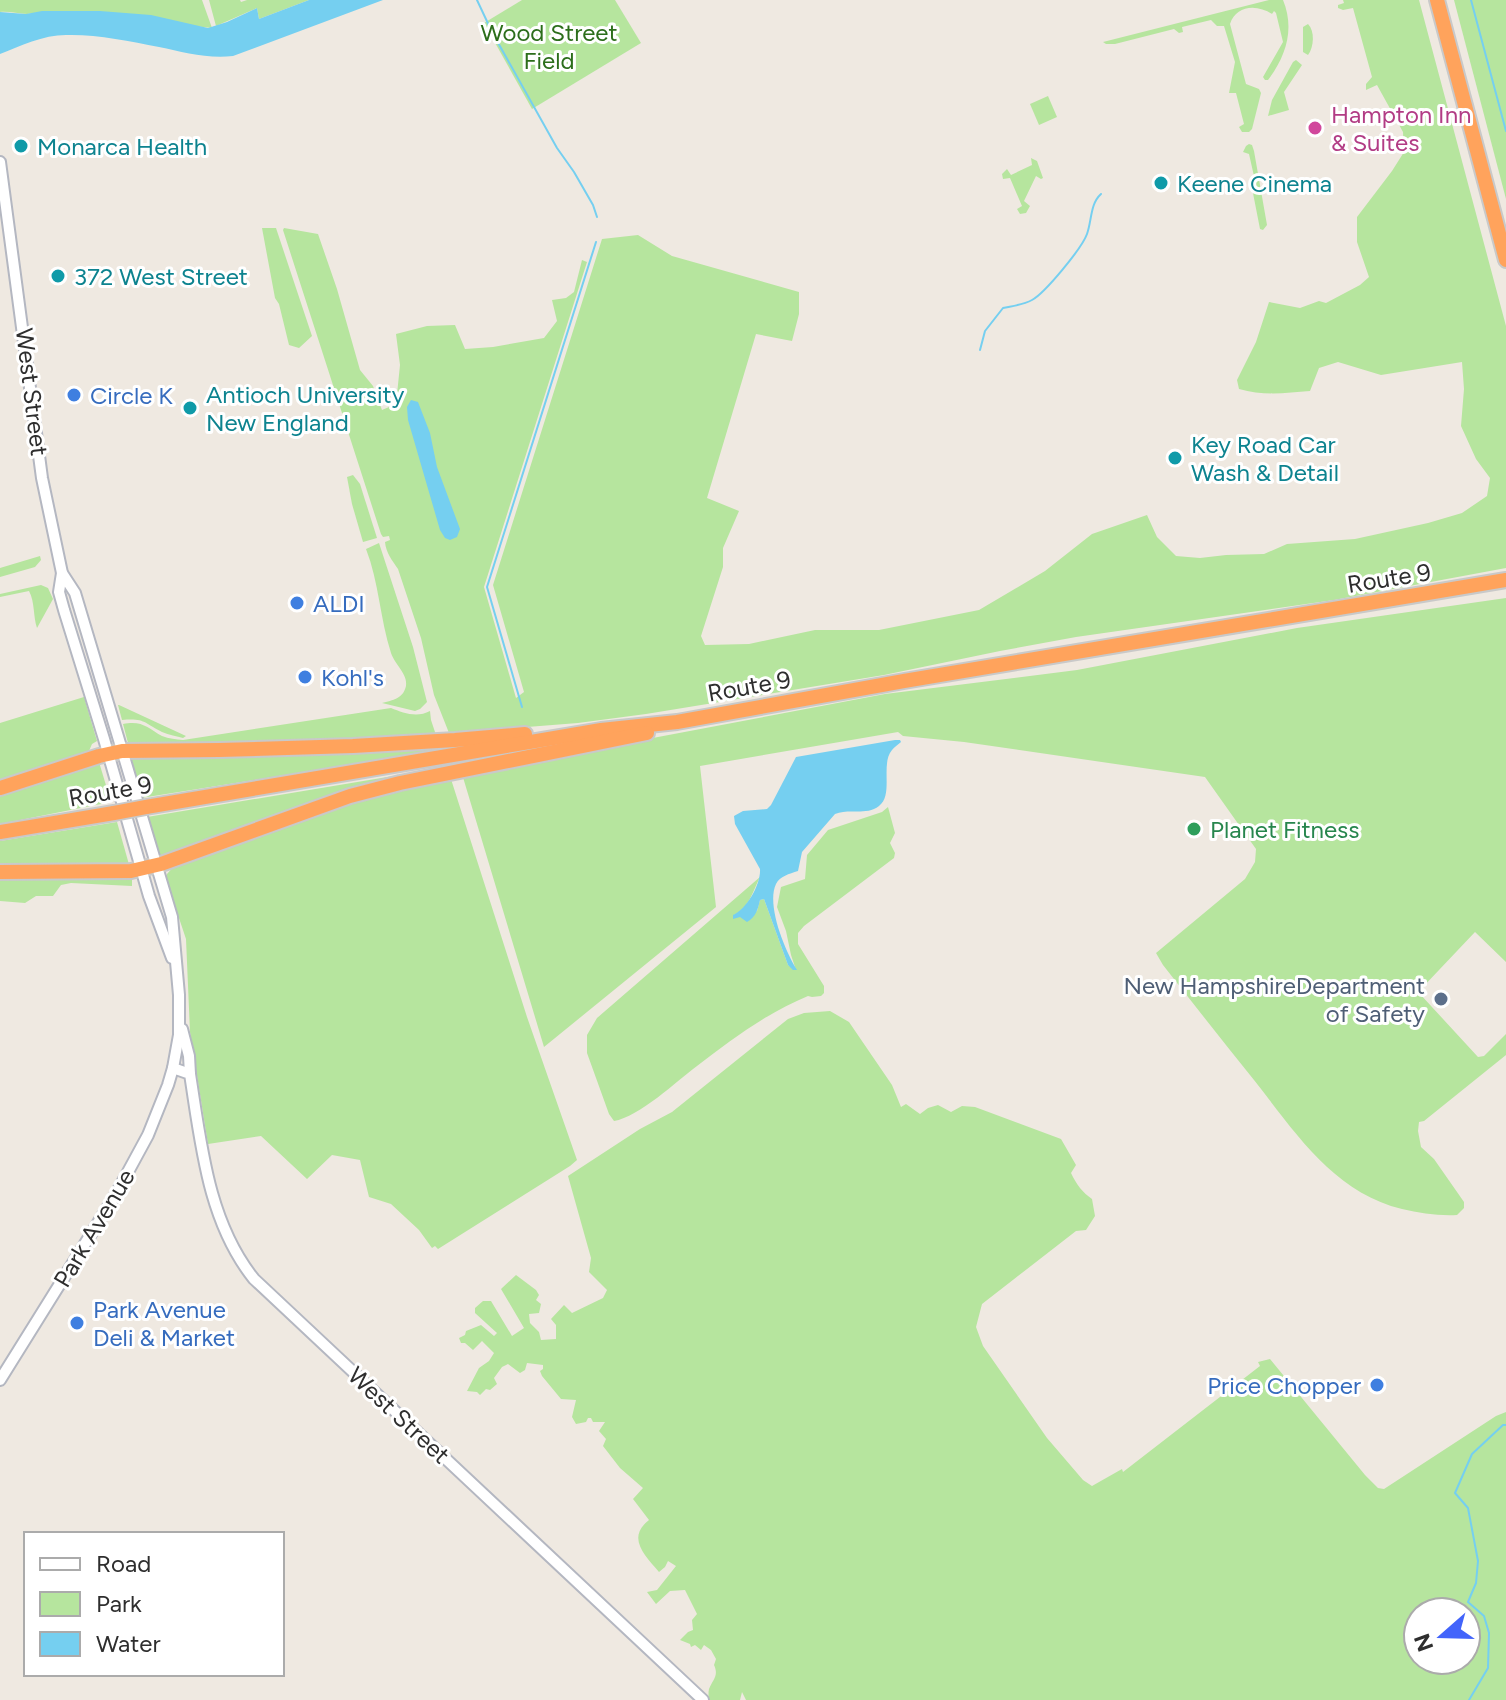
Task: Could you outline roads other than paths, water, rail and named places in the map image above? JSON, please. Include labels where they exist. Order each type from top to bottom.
[{"type":"highway","points":[[1437,0],[1506,260]]},
{"type":"highway","name":"Route 9","points":[[0,832],[601,730],[677,722],[1506,580]]},
{"type":"highway","points":[[0,872],[131,871],[157,866],[350,796],[400,783],[651,733],[677,722]]},
{"type":"highway","points":[[0,788],[115,752],[353,746],[601,730]]},
{"type":"street","name":"West Street","points":[[0,162],[42,478],[62,573],[75,593],[141,869],[176,967]]},
{"type":"street","name":"West Street","points":[[115,752],[157,866],[172,917],[179,1020],[173,1068]]},
{"type":"street","name":"West Street","points":[[179,1020],[186,1042],[206,1167],[222,1224],[240,1262],[254,1279],[703,1700]]},
{"type":"street","points":[[173,1068],[190,1074]]},
{"type":"street","name":"Park Avenue","points":[[0,1380],[132,1166],[161,1107],[173,1068]]},
{"type":"water","points":[[309,0],[383,0],[233,56],[204,56],[124,40],[77,35],[40,39],[0,54],[0,12],[100,11],[151,15],[208,28],[257,8],[259,19]]},
{"type":"water","points":[[411,400],[418,402],[430,433],[437,467],[460,529],[457,537],[450,540],[440,530],[408,420],[407,407]]},
{"type":"water","points":[[895,740],[901,742],[889,756],[886,795],[879,806],[869,811],[835,814],[802,852],[798,871],[782,877],[776,884],[775,915],[782,940],[797,970],[793,970],[788,965],[764,899],[760,900],[755,915],[747,922],[740,917],[733,919],[733,915],[752,895],[760,869],[735,824],[734,816],[743,811],[767,809],[796,757]]},
{"type":"waterway","points":[[477,0],[597,217]]},
{"type":"waterway","points":[[1471,0],[1506,131]]},
{"type":"waterway","points":[[980,350],[985,331],[1003,308],[1032,300],[1071,259],[1084,241],[1093,207],[1101,194]]},
{"type":"waterway","points":[[522,707],[487,587],[596,242]]},
{"type":"waterway","points":[[1469,1700],[1488,1668],[1489,1633],[1484,1616],[1468,1602],[1476,1583],[1478,1561],[1468,1508],[1455,1493],[1472,1454],[1506,1425]]},
{"type":"place","name":"Hampton Inn & Suites","points":[[1315,128]]},
{"type":"place","name":"Monarca Health","points":[[21,146]]},
{"type":"place","name":"Keene Cinema","points":[[1161,183]]},
{"type":"place","name":"372 West Street","points":[[58,276]]},
{"type":"place","name":"Circle K","points":[[74,395]]},
{"type":"place","name":"Antioch University New England","points":[[190,408]]},
{"type":"place","name":"Key Road Car Wash & Detail","points":[[1175,458]]},
{"type":"place","name":"ALDI","points":[[297,603]]},
{"type":"place","name":"Kohl's","points":[[305,677]]},
{"type":"place","name":"Planet Fitness","points":[[1194,829]]},
{"type":"place","name":"New HampshireDepartment of Safety","points":[[1441,999]]},
{"type":"place","name":"Park Avenue Deli & Market","points":[[77,1323]]},
{"type":"place","name":"Price Chopper","points":[[1377,1385]]},
{"type":"park label","name":"Wood Street Field","points":[[549,46]]}]
